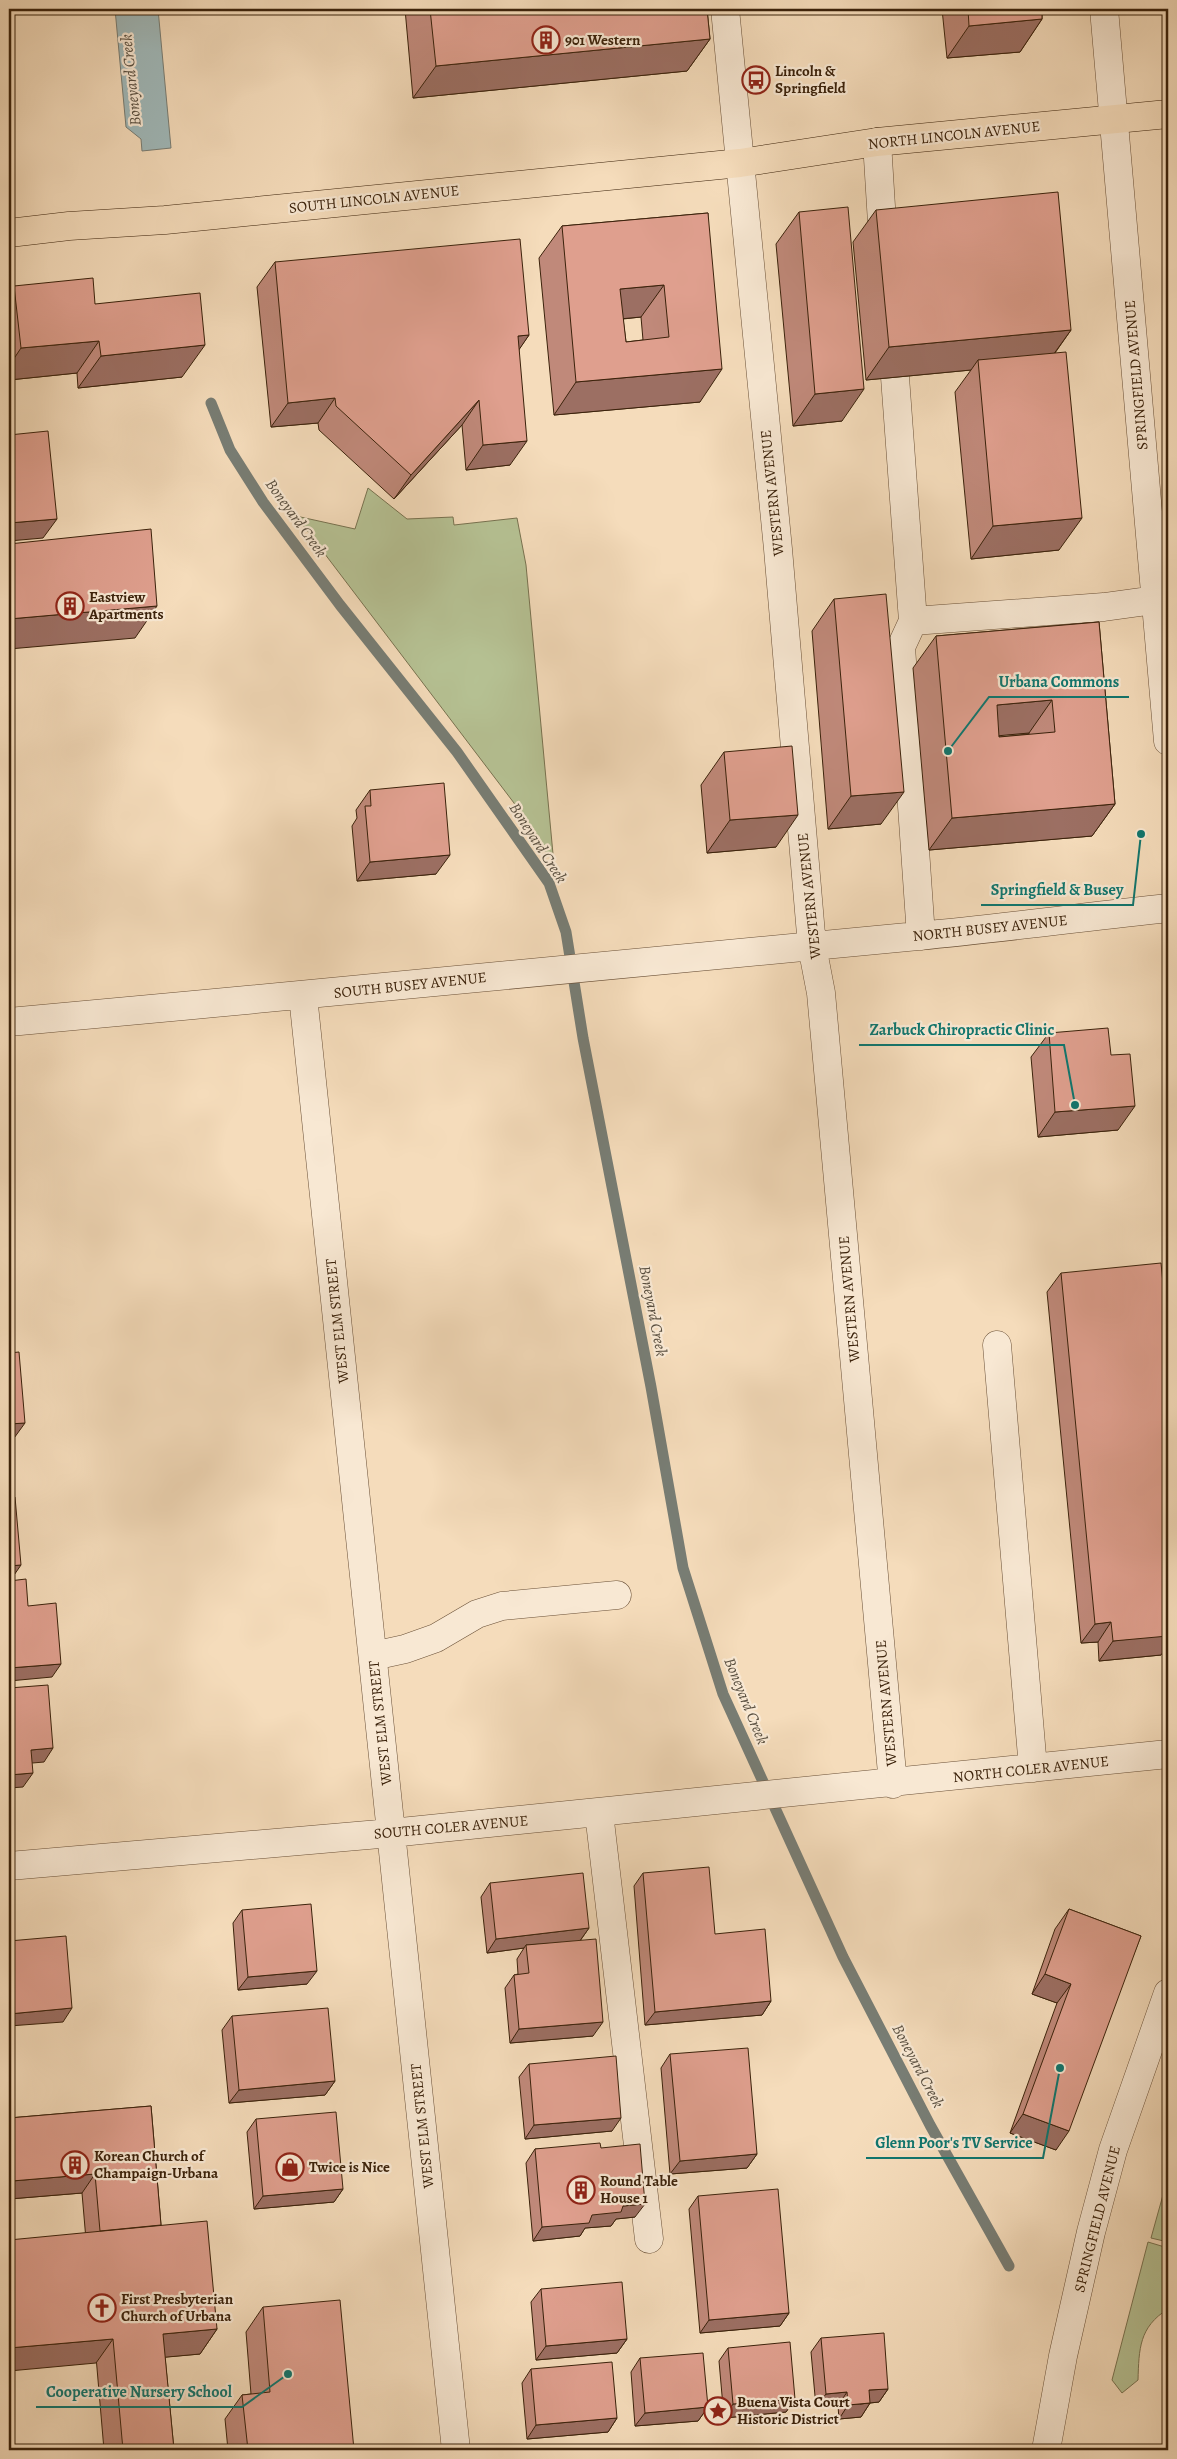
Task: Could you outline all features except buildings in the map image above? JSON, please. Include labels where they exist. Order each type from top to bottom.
[{"type":"main road","name":"NORTH LINCOLN AVENUE","points":[[740,163],[877,142],[1168,114]]},
{"type":"main road","name":"SOUTH LINCOLN AVENUE","points":[[9,233],[69,226],[165,220],[740,163]]},
{"type":"street","name":"WESTERN AVENUE","points":[[726,9],[778,549],[812,946],[821,993],[893,1784]]},
{"type":"street","name":"SPRINGFIELD AVENUE","points":[[1104,9],[1168,741]]},
{"type":"street","points":[[877,142],[883,239]]},
{"type":"street","points":[[895,377],[913,622],[901,647],[921,936]]},
{"type":"street","points":[[913,622],[1104,607],[1155,600]]},
{"type":"street","name":"NORTH BUSEY AVENUE","points":[[812,946],[921,936],[1168,908]]},
{"type":"street","name":"SOUTH BUSEY AVENUE","points":[[9,1022],[303,996],[540,971],[812,946]]},
{"type":"street","name":"WEST ELM STREET","points":[[303,996],[456,2450]]},
{"type":"street","points":[[997,1345],[1033,1768]]},
{"type":"street","points":[[373,1656],[405,1650],[428,1641],[477,1614],[502,1606],[617,1595]]},
{"type":"street","name":"NORTH COLER AVENUE","points":[[893,1784],[1168,1754]]},
{"type":"street","name":"SOUTH COLER AVENUE","points":[[9,1866],[391,1833],[893,1784]]},
{"type":"street","points":[[599,1813],[649,2239]]},
{"type":"street","name":"SPRINGFIELD AVENUE","points":[[1046,2450],[1063,2356],[1113,2150],[1168,1993]]},
{"type":"green space","points":[[368,488],[407,519],[453,517],[454,525],[517,518],[526,565],[553,854],[547,855],[514,803],[296,516],[355,529]]},
{"type":"green space","points":[[1168,2177],[1168,2242],[1151,2238]]},
{"type":"green space","points":[[1148,2242],[1168,2248],[1168,2309],[1151,2323],[1146,2331],[1140,2349],[1138,2380],[1122,2393],[1112,2380]]},
{"type":"water","points":[[115,9],[158,9],[171,148],[142,151],[141,139],[126,127]]},
{"type":"waterway","name":"Boneyard Creek","points":[[211,403],[230,450],[263,502],[340,605],[457,752],[549,883],[566,932],[583,1038],[651,1387],[683,1568],[723,1694],[843,1957],[930,2125],[1009,2266]]},
{"type":"place","name":"901 Western","points":[[546,40]]},
{"type":"place","name":"Lincoln & Springfield","points":[[756,80]]},
{"type":"place","name":"Eastview Apartments","points":[[70,606]]},
{"type":"place","name":"Urbana Commons","points":[[948,751]]},
{"type":"place","name":"Springfield & Busey","points":[[1141,834]]},
{"type":"place","name":"Zarbuck Chiropractic Clinic","points":[[1075,1105]]},
{"type":"place","name":"Glenn Poor's TV Service","points":[[1060,2068]]},
{"type":"place","name":"Korean Church of Champaign-Urbana","points":[[75,2165]]},
{"type":"place","name":"Twice is Nice","points":[[290,2167]]},
{"type":"place","name":"Round Table House 1","points":[[581,2190]]},
{"type":"place","name":"First Presbyterian Church of Urbana","points":[[102,2308]]},
{"type":"place","name":"Cooperative Nursery School","points":[[288,2374]]},
{"type":"place","name":"Buena Vista Court Historic District","points":[[718,2411]]}]
